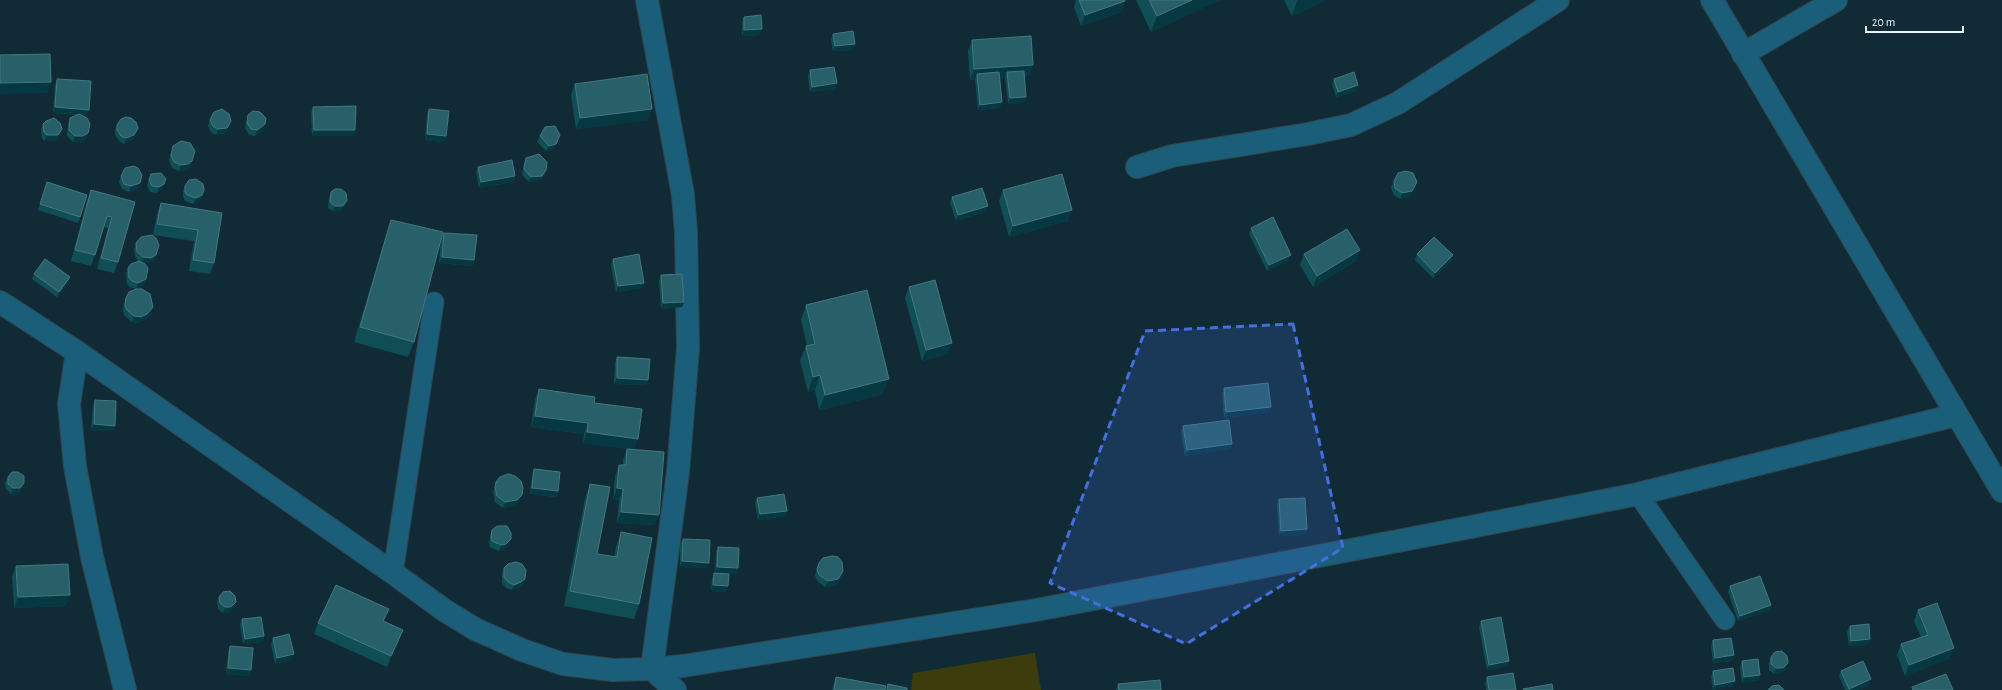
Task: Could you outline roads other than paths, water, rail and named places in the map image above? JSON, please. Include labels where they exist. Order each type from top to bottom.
[{"type":"street","points":[[647,0],[683,195],[686,232],[688,348],[679,464],[652,669]]},
{"type":"street","points":[[1137,167],[1172,156],[1308,134],[1351,124],[1398,103],[1558,0]]},
{"type":"street","points":[[1712,0],[2002,491]]},
{"type":"street","points":[[1743,54],[1836,0]]},
{"type":"street","points":[[0,302],[77,352],[444,610],[475,630],[522,650],[563,664],[613,670],[652,669],[691,665],[1036,610],[1638,494],[1956,415]]},
{"type":"street","points":[[77,352],[69,404],[74,466],[92,557],[125,690]]},
{"type":"street","points":[[652,669],[675,690]]},
{"type":"lane","points":[[393,573],[434,302]]},
{"type":"lane","points":[[1638,494],[1725,620]]}]
